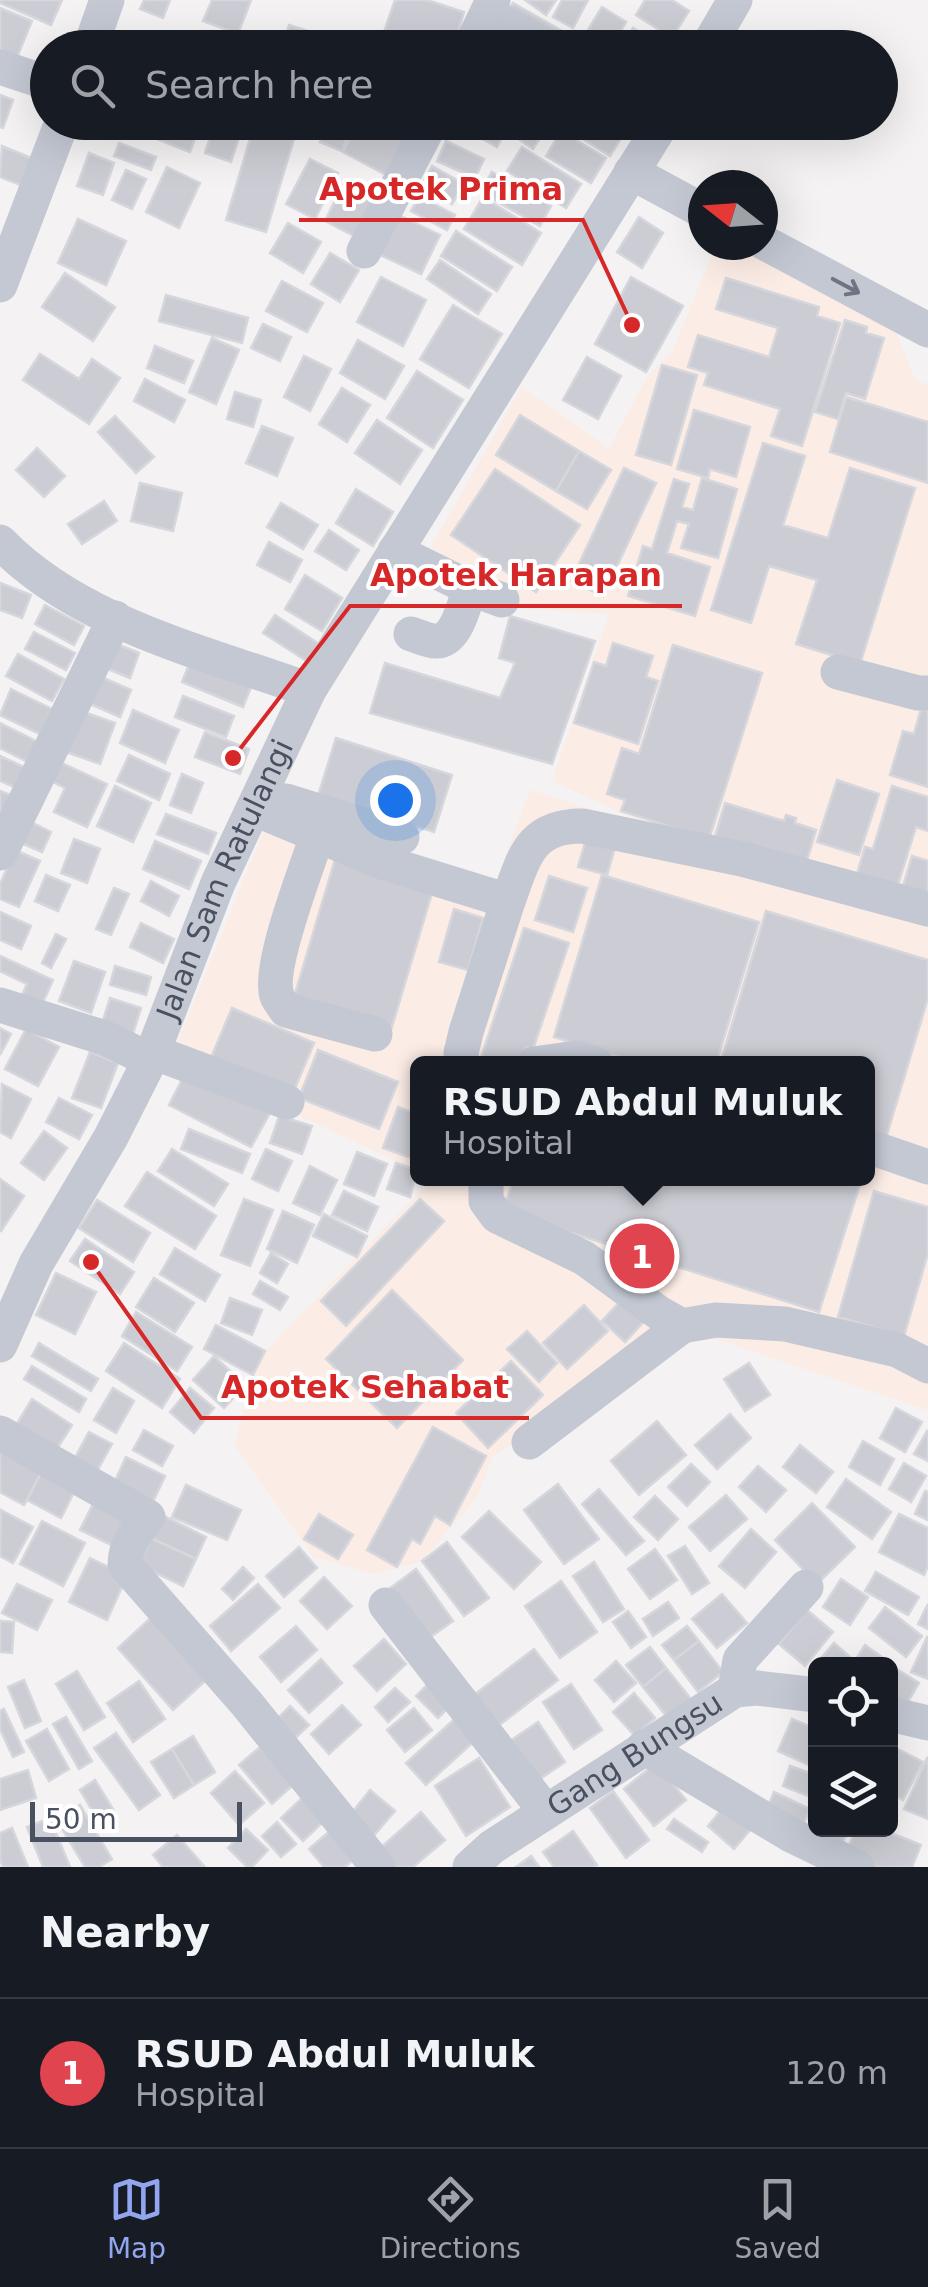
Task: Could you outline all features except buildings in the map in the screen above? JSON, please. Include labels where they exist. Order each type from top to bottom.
[{"type":"street","points":[[96,30],[107,0]]},
{"type":"street","points":[[717,30],[734,0]]},
{"type":"street","points":[[479,30],[490,7],[523,30]]},
{"type":"street","points":[[0,67],[30,76]]},
{"type":"street","points":[[0,285],[8,240],[54,140]]},
{"type":"street","points":[[364,251],[422,140]]},
{"type":"street","name":"Jalan Sam Ratulangi","points":[[0,1345],[36,1264],[152,1056],[218,883],[309,690],[651,140]]},
{"type":"street","points":[[631,172],[688,202]]},
{"type":"street","points":[[778,250],[928,330]]},
{"type":"street","points":[[0,542],[22,565],[86,606],[309,690]]},
{"type":"street","points":[[395,552],[486,594],[446,638],[435,641],[411,634]]},
{"type":"street","points":[[0,854],[115,618]]},
{"type":"street","points":[[838,672],[928,693]]},
{"type":"street","points":[[258,801],[317,836],[382,862],[508,902]]},
{"type":"street","points":[[258,801],[402,836]]},
{"type":"street","points":[[461,1056],[526,853],[545,832],[560,826],[582,826],[742,859],[928,909]]},
{"type":"street","points":[[317,836],[282,943],[276,982],[278,996],[286,1010],[375,1034]]},
{"type":"street","points":[[0,1004],[286,1102]]},
{"type":"street","points":[[875,1149],[928,1167]]},
{"type":"street","points":[[486,1186],[486,1201],[497,1216],[584,1258],[659,1314],[682,1326]]},
{"type":"street","points":[[529,1442],[682,1326],[716,1320],[785,1324],[896,1350],[928,1366]]},
{"type":"street","points":[[0,1433],[148,1516],[132,1537],[125,1565],[247,1704],[378,1867]]},
{"type":"street","points":[[735,1690],[740,1660],[806,1587]]},
{"type":"street","points":[[386,1605],[546,1812]]},
{"type":"street","name":"Gang Bungsu","points":[[470,1867],[492,1847],[735,1690],[757,1688],[808,1694]]},
{"type":"street","points":[[898,1716],[928,1723]]},
{"type":"street","points":[[644,1747],[791,1834],[857,1867]]},
{"type":"shaded area","points":[[710,260],[773,260],[897,334],[915,380],[928,385],[928,1410],[701,1334],[493,1456],[477,1497],[422,1561],[374,1574],[314,1557],[235,1446],[255,1362],[425,1186],[875,1186],[875,1056],[410,1056],[410,1168],[172,1056],[270,816],[497,880],[530,790],[662,831],[552,781],[609,614],[526,609],[431,547],[522,387],[609,449],[647,377],[672,352]]},
{"type":"place","name":"Apotek Prima","points":[[632,325]]},
{"type":"place","name":"Apotek Harapan","points":[[233,758]]},
{"type":"place","name":"RSUD Abdul Muluk","points":[[642,1256]]},
{"type":"place","name":"Apotek Sehabat","points":[[91,1262]]}]
